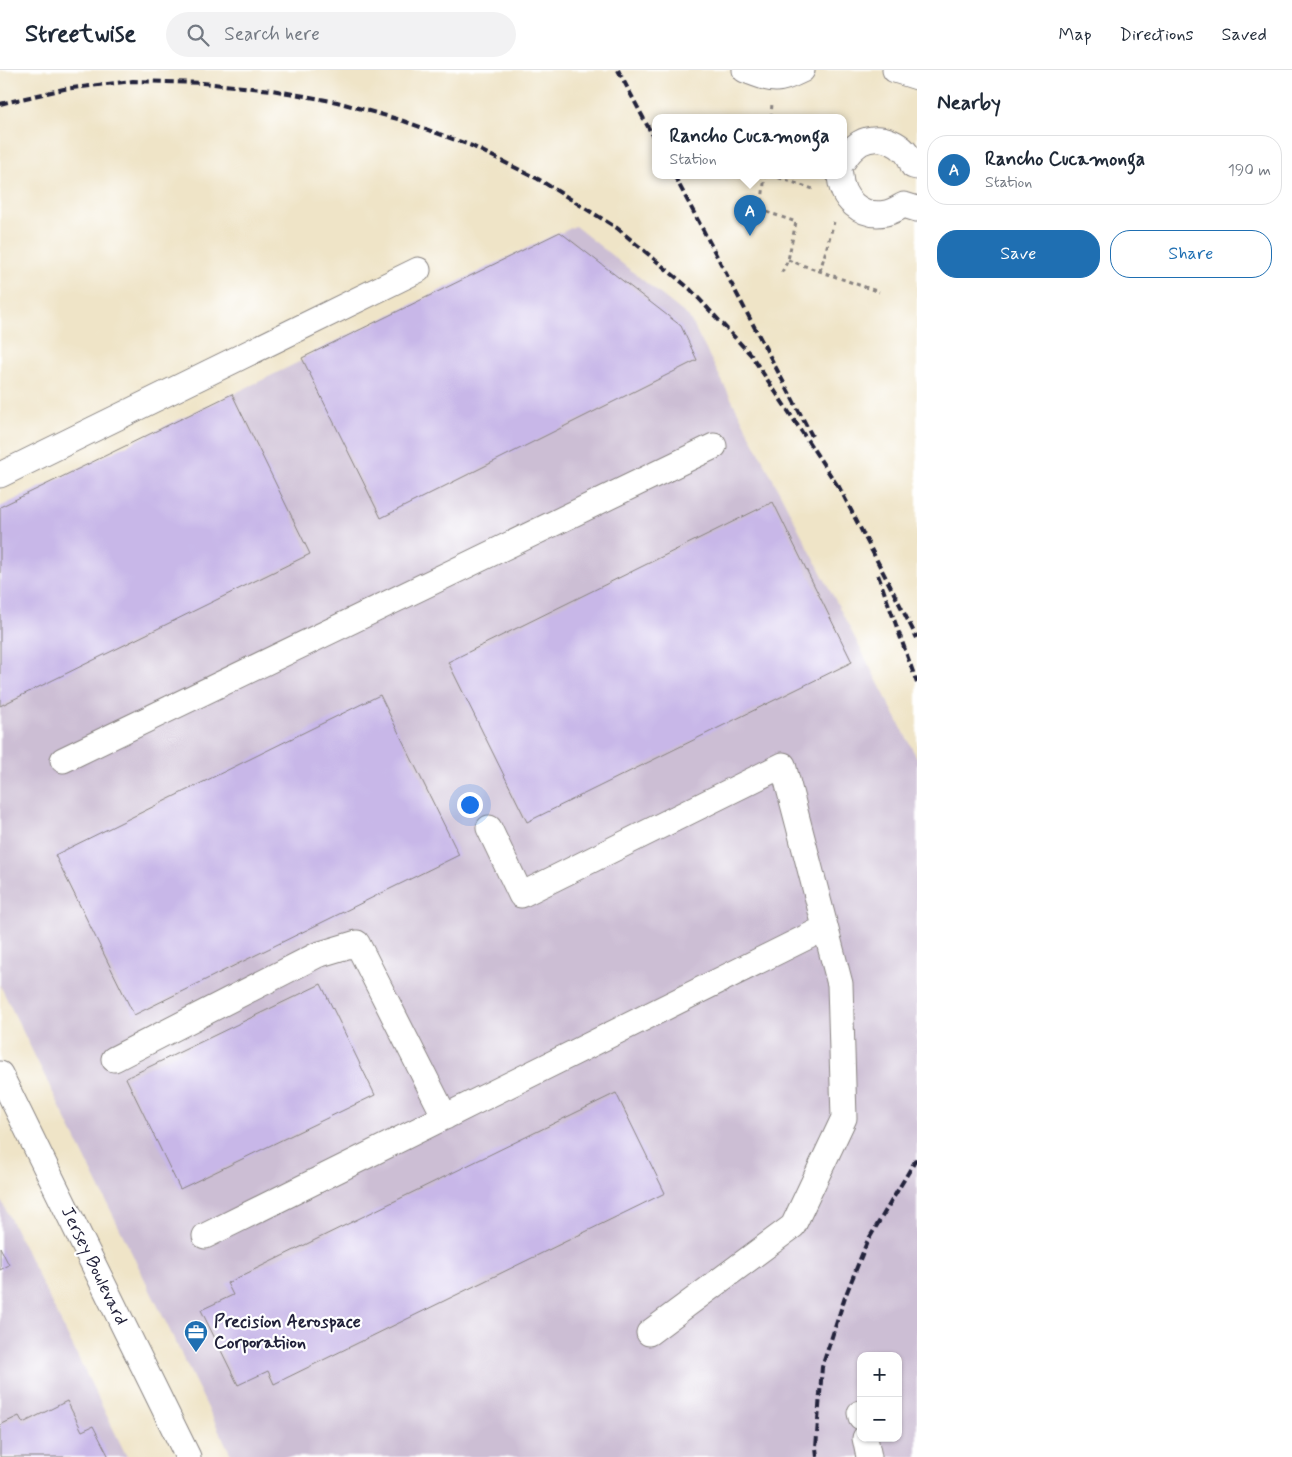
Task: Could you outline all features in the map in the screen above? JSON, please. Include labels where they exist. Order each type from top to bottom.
[{"type":"street","points":[[745,70],[775,80],[789,77],[802,70]]},
{"type":"street","points":[[895,70],[917,77]]},
{"type":"street","points":[[847,156],[851,150],[861,143],[873,139],[886,140],[902,148],[907,153],[913,166],[917,167]]},
{"type":"street","points":[[840,179],[845,195],[853,205],[863,211],[875,214],[887,213],[904,205],[917,209]]},
{"type":"street","points":[[0,475],[254,361],[418,270]]},
{"type":"street","points":[[63,760],[714,446]]},
{"type":"street","points":[[488,828],[521,895],[783,765],[840,984],[844,1118],[793,1226],[649,1333]]},
{"type":"street","points":[[205,1236],[825,928]]},
{"type":"street","points":[[114,1059],[317,954],[357,943],[444,1117]]},
{"type":"street","name":"Jersey Boulevard","points":[[0,1074],[188,1457]]},
{"type":"street","points":[[866,1442],[869,1457]]},
{"type":"path","points":[[761,210],[765,179]]},
{"type":"path","points":[[783,179],[816,190]]},
{"type":"path","points":[[744,204],[796,222],[788,260],[781,274]]},
{"type":"path","points":[[820,271],[834,222]]},
{"type":"path","points":[[788,260],[879,292]]},
{"type":"shaded area","points":[[575,226],[689,317],[917,758],[917,1457],[232,1457],[0,985],[0,509]]},
{"type":"shaded area","points":[[0,1198],[127,1457],[0,1457]]},
{"type":"building","points":[[560,232],[681,326],[697,360],[381,518],[302,358]]},
{"type":"building","points":[[232,394],[310,554],[0,706],[0,507]]},
{"type":"building","points":[[773,502],[852,662],[527,822],[448,662]]},
{"type":"building","points":[[380,695],[459,855],[134,1015],[55,855]]},
{"type":"building","points":[[321,984],[375,1095],[180,1189],[126,1078]]},
{"type":"building","points":[[616,1093],[665,1193],[274,1384],[268,1371],[238,1385],[201,1310],[233,1295],[227,1283]]},
{"type":"building","points":[[0,1247],[9,1265],[0,1270]]},
{"type":"building","points":[[67,1401],[82,1431],[93,1426],[109,1457],[0,1457],[0,1425],[19,1416],[23,1423]]},
{"type":"railway","points":[[618,70],[652,134]]},
{"type":"railway","points":[[0,104],[64,89],[133,81],[203,83],[272,90],[337,102],[401,120],[472,146],[538,179],[617,228],[690,289],[751,355],[841,491]]},
{"type":"railway","points":[[676,179],[812,436]]},
{"type":"railway","points":[[838,485],[917,638]]},
{"type":"railway","points":[[878,575],[917,683]]},
{"type":"railway","points":[[817,1457],[822,1367],[845,1297],[867,1242],[917,1158]]},
{"type":"place","name":"Rancho Cucamonga","points":[[750,236]]},
{"type":"place","name":"Precision Aerospace Corporatiion","points":[[196,1353]]}]
